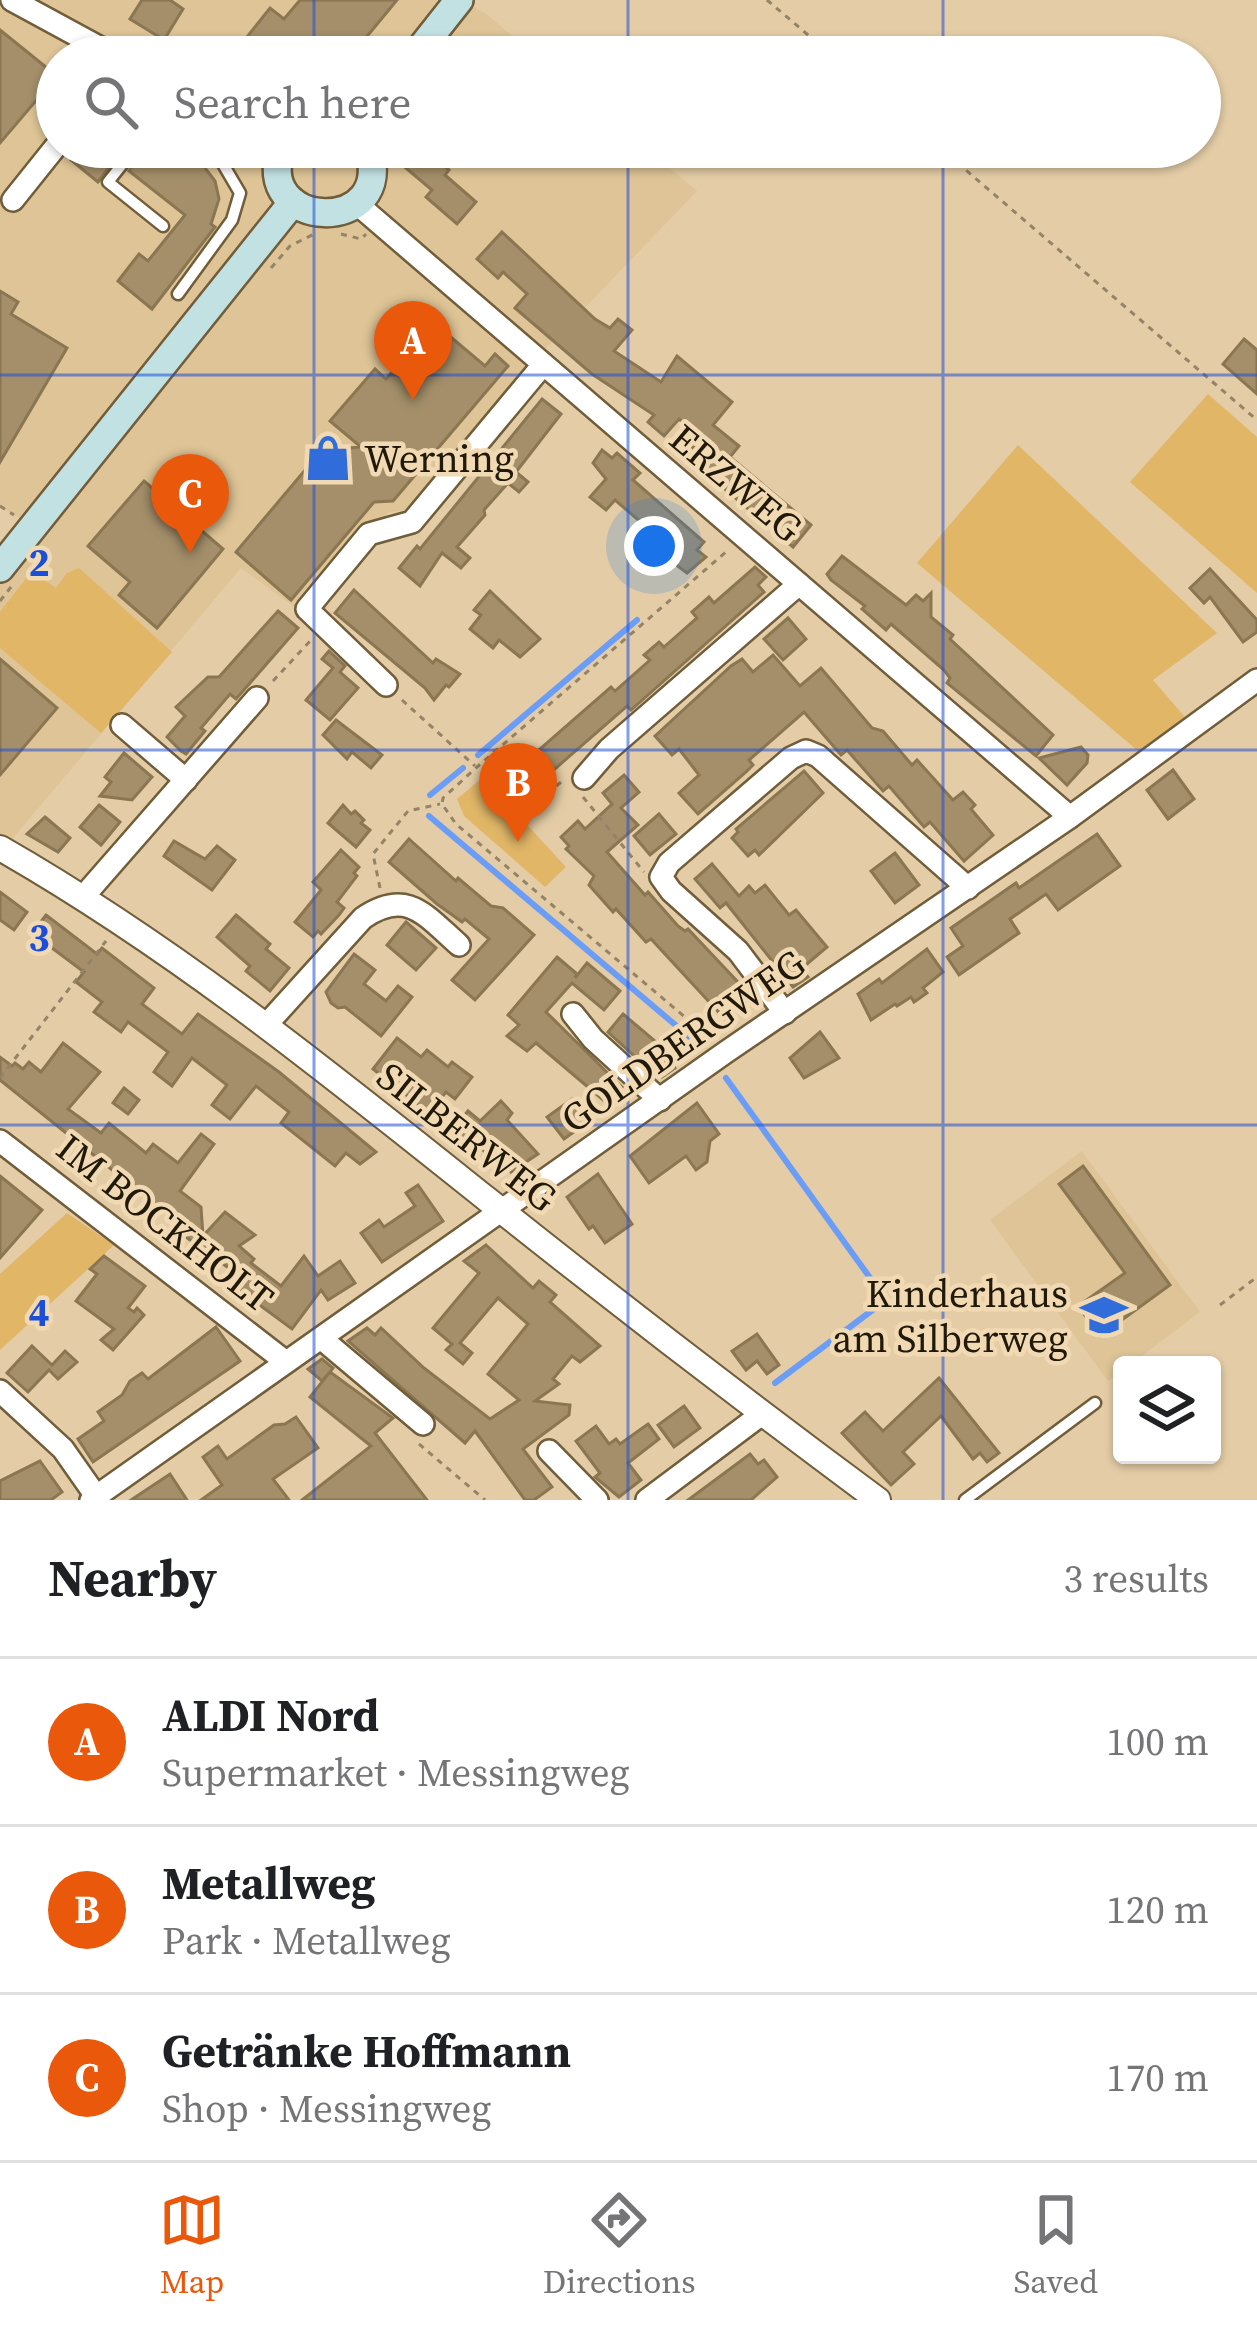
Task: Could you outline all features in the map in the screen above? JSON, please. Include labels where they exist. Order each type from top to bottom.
[{"type":"main road","points":[[431,36],[459,0]]},
{"type":"main road","points":[[279,168],[293,202],[318,214],[344,211],[356,203],[372,179],[371,168]]},
{"type":"main road","points":[[0,568],[293,202]]},
{"type":"street","points":[[12,0],[78,36]]},
{"type":"street","points":[[13,200],[39,168]]},
{"type":"street","name":"ERZWEG","points":[[356,203],[1070,818]]},
{"type":"street","points":[[386,686],[307,610],[369,534],[412,521],[542,366]]},
{"type":"street","points":[[584,778],[610,749],[799,584]]},
{"type":"street","name":"GOLDBERGWEG","points":[[93,1498],[1070,818],[1257,680]]},
{"type":"street","points":[[83,897],[257,698]]},
{"type":"street","points":[[122,725],[186,780]]},
{"type":"street","points":[[784,1013],[738,951],[670,892],[662,877],[669,863],[791,758],[806,751],[818,756],[968,888]]},
{"type":"street","name":"SILBERWEG","points":[[0,848],[122,920],[267,1024],[878,1500]]},
{"type":"street","points":[[267,1024],[363,918],[383,904],[408,904],[459,945]]},
{"type":"street","points":[[573,1014],[593,1039],[660,1100]]},
{"type":"street","name":"IM BOCKHOLT","points":[[0,1141],[286,1362]]},
{"type":"street","points":[[322,1339],[423,1424]]},
{"type":"street","points":[[0,1391],[63,1449],[93,1498]]},
{"type":"street","points":[[647,1500],[762,1414]]},
{"type":"street","points":[[549,1450],[598,1500]]},
{"type":"lane","points":[[119,168],[108,182],[163,226]]},
{"type":"lane","points":[[178,294],[232,220],[240,193],[225,168]]},
{"type":"lane","points":[[965,1500],[1095,1403]]},
{"type":"path","points":[[767,0],[809,36]]},
{"type":"path","points":[[963,168],[1257,420]]},
{"type":"path","points":[[257,698],[324,625]]},
{"type":"path","points":[[386,686],[477,767]]},
{"type":"path","points":[[518,815],[559,781],[584,778],[582,800],[644,872],[662,877]]},
{"type":"path","points":[[383,904],[373,854],[408,812],[442,804]]},
{"type":"path","points":[[529,886],[536,878]]},
{"type":"path","points":[[0,1078],[122,920]]},
{"type":"path","points":[[1220,1305],[1257,1277]]},
{"type":"path","points":[[423,1424],[419,1447],[484,1500]]},
{"type":"shaded area","points":[[0,0],[461,0],[512,36],[36,36],[36,168],[669,168],[697,191],[508,388],[412,509],[389,512],[297,609],[241,568],[3,850],[0,569],[34,528],[0,506]]},
{"type":"shaded area","points":[[1208,394],[1257,437],[1257,593],[1130,482]]},
{"type":"shaded area","points":[[1018,445],[1217,633],[1153,680],[1185,717],[1138,751],[917,563]]},
{"type":"shaded area","points":[[79,568],[172,652],[101,733],[0,648],[0,612],[32,571],[56,588],[67,573]]},
{"type":"shaded area","points":[[483,777],[566,867],[545,887],[464,816],[457,799]]},
{"type":"shaded area","points":[[1082,1151],[1200,1312],[1142,1356],[1113,1356],[1113,1377],[1108,1381],[990,1220]]},
{"type":"shaded area","points":[[67,1213],[114,1245],[0,1350],[0,1274]]},
{"type":"building","points":[[142,0],[170,0],[183,9],[166,36],[158,36],[130,19]]},
{"type":"building","points":[[300,0],[397,0],[367,36],[248,36],[270,8],[284,19]]},
{"type":"building","points":[[0,30],[36,59],[36,101],[0,143]]},
{"type":"building","points":[[81,168],[108,168],[98,182]]},
{"type":"building","points":[[205,168],[215,181],[219,199],[211,224],[215,227],[152,309],[118,281],[139,254],[148,261],[185,215],[129,171]]},
{"type":"building","points":[[406,168],[447,168],[445,175],[476,202],[457,224],[426,197],[432,190]]},
{"type":"building","points":[[502,232],[595,319],[610,328],[618,319],[632,330],[614,351],[661,382],[677,356],[732,402],[713,425],[739,446],[730,457],[811,525],[793,547],[686,456],[701,438],[679,419],[664,436],[648,422],[654,415],[592,374],[515,308],[527,294],[503,272],[498,278],[477,259]]},
{"type":"building","points":[[0,291],[18,302],[11,314],[67,348],[0,462]]},
{"type":"building","points":[[434,323],[485,366],[495,354],[508,366],[393,501],[374,502],[291,600],[236,552],[322,450],[361,447],[330,421],[375,369],[386,379]]},
{"type":"building","points":[[1244,339],[1257,350],[1257,394],[1223,364]]},
{"type":"building","points":[[542,399],[561,414],[516,472],[528,482],[519,492],[508,483],[484,510],[485,515],[457,547],[470,558],[461,568],[442,553],[420,586],[399,568],[417,546],[420,549]]},
{"type":"building","points":[[602,450],[612,458],[617,453],[640,473],[633,480],[704,542],[697,550],[706,557],[687,573],[650,545],[657,536],[615,500],[606,510],[590,497],[606,479],[593,463]]},
{"type":"building","points":[[144,481],[223,549],[157,628],[119,595],[130,582],[88,546]]},
{"type":"building","points":[[842,556],[906,605],[916,595],[923,601],[931,593],[931,617],[1053,735],[1036,756],[947,683],[950,678],[944,670],[891,624],[886,630],[862,609],[865,606],[831,580],[827,574]]},
{"type":"building","points":[[755,567],[766,577],[758,585],[764,592],[631,710],[627,706],[525,795],[509,776],[611,687],[615,691],[650,660],[644,655],[659,642],[664,647],[697,618],[692,612],[709,597],[714,603]]},
{"type":"building","points":[[1210,569],[1257,620],[1257,632],[1243,642],[1210,597],[1204,603],[1190,588]]},
{"type":"building","points":[[354,590],[433,663],[436,659],[460,674],[434,700],[335,613]]},
{"type":"building","points":[[490,591],[540,639],[520,657],[499,640],[493,648],[470,629],[481,615],[474,610]]},
{"type":"building","points":[[278,611],[298,628],[236,699],[230,694],[186,754],[181,751],[167,737],[185,716],[176,707],[208,677],[219,677]]},
{"type":"building","points":[[788,618],[806,639],[783,660],[764,639]]},
{"type":"building","points":[[329,651],[345,666],[340,672],[358,688],[330,720],[306,700],[333,668],[322,659]]},
{"type":"building","points":[[773,655],[800,686],[821,668],[872,728],[883,731],[912,765],[917,760],[953,800],[963,792],[993,835],[964,861],[930,822],[924,827],[889,786],[883,791],[847,750],[841,755],[804,712],[698,814],[679,793],[699,775],[679,749],[672,755],[655,736],[731,666],[742,659],[753,672]]},
{"type":"building","points":[[0,659],[57,708],[0,775]]},
{"type":"building","points":[[336,720],[382,755],[371,768],[352,752],[347,759],[323,735]]},
{"type":"building","points":[[1081,747],[1088,755],[1087,763],[1067,785],[1039,758]]},
{"type":"building","points":[[124,753],[152,777],[132,800],[100,796],[111,782],[105,777]]},
{"type":"building","points":[[1173,770],[1194,799],[1168,819],[1147,790]]},
{"type":"building","points":[[804,771],[823,793],[759,855],[755,850],[748,856],[732,838],[736,829]]},
{"type":"building","points":[[624,775],[639,792],[621,808],[638,825],[607,852],[751,996],[725,1019],[651,939],[646,942],[616,909],[613,912],[589,885],[594,876],[566,849],[569,846],[561,837],[578,821],[585,829],[612,804],[603,793]]},
{"type":"building","points":[[99,805],[120,822],[101,845],[80,827]]},
{"type":"building","points":[[343,805],[351,814],[355,811],[370,830],[356,847],[328,823]]},
{"type":"building","points":[[659,814],[676,834],[650,855],[634,836]]},
{"type":"building","points":[[45,817],[70,838],[58,852],[27,834]]},
{"type":"building","points":[[1097,834],[1120,866],[1058,910],[1046,894],[1010,919],[1019,933],[959,975],[947,957],[963,946],[951,928]]},
{"type":"building","points":[[409,839],[456,881],[458,878],[491,906],[503,908],[534,935],[475,1000],[452,980],[489,939],[437,904],[389,862]]},
{"type":"building","points":[[174,841],[205,859],[217,846],[235,860],[212,890],[164,856]]},
{"type":"building","points":[[341,850],[359,867],[357,876],[337,902],[344,908],[339,915],[313,937],[295,922],[321,890],[313,882]]},
{"type":"building","points":[[895,853],[919,885],[895,903],[871,871]]},
{"type":"building","points":[[712,864],[739,896],[749,886],[755,893],[765,885],[789,915],[796,910],[827,947],[801,969],[808,977],[793,987],[726,903],[720,908],[695,879]]},
{"type":"building","points":[[0,892],[27,912],[14,930],[0,920]]},
{"type":"building","points":[[46,915],[97,954],[102,948],[154,988],[142,1004],[182,1034],[198,1014],[279,1072],[376,1152],[360,1164],[346,1153],[335,1166],[281,1123],[289,1112],[256,1086],[230,1119],[212,1105],[227,1085],[192,1058],[172,1086],[154,1072],[168,1052],[128,1022],[121,1032],[94,1012],[102,1002],[76,982],[84,972],[32,933]]},
{"type":"building","points":[[236,915],[289,968],[270,991],[217,937]]},
{"type":"building","points":[[406,922],[436,948],[416,970],[387,945]]},
{"type":"building","points":[[927,949],[943,972],[923,988],[927,993],[914,1002],[911,997],[895,1004],[871,1020],[858,994],[879,979],[882,983]]},
{"type":"building","points":[[354,954],[375,970],[364,984],[386,1001],[398,986],[412,997],[381,1036],[345,1007],[331,1003],[326,992]]},
{"type":"building","points":[[557,957],[577,974],[575,978],[587,963],[620,991],[604,1010],[572,983],[546,1012],[622,1087],[608,1104],[536,1043],[527,1051],[507,1036],[519,1025],[508,1015]]},
{"type":"building","points":[[623,1014],[675,1058],[675,1068],[662,1077],[647,1056],[642,1063],[608,1032]]},
{"type":"building","points":[[820,1032],[839,1058],[804,1078],[790,1058]]},
{"type":"building","points":[[397,1038],[421,1057],[427,1050],[448,1067],[452,1062],[472,1077],[455,1099],[446,1092],[429,1113],[373,1069]]},
{"type":"building","points":[[63,1043],[100,1072],[68,1109],[101,1133],[109,1123],[146,1153],[153,1144],[178,1163],[201,1134],[214,1144],[180,1191],[201,1207],[203,1236],[225,1212],[255,1235],[239,1246],[254,1259],[251,1263],[281,1286],[304,1256],[318,1276],[340,1261],[355,1283],[328,1300],[321,1290],[292,1329],[223,1278],[230,1269],[172,1227],[176,1221],[0,1080],[0,1057],[23,1069],[29,1062],[41,1072]]},
{"type":"building","points":[[124,1088],[139,1100],[128,1114],[113,1103]]},
{"type":"building","points":[[572,1099],[588,1122],[564,1139],[547,1117]]},
{"type":"building","points":[[501,1101],[512,1113],[507,1120],[538,1154],[511,1172],[494,1153],[489,1157],[477,1143],[473,1147],[452,1131],[468,1111],[480,1121]]},
{"type":"building","points":[[697,1103],[719,1134],[710,1141],[707,1162],[696,1170],[686,1156],[649,1183],[630,1156]]},
{"type":"building","points":[[1083,1166],[1170,1285],[1100,1336],[1078,1306],[1125,1273],[1059,1184]]},
{"type":"building","points":[[598,1174],[632,1224],[605,1243],[567,1197]]},
{"type":"building","points":[[0,1176],[42,1210],[0,1258]]},
{"type":"building","points":[[418,1185],[443,1221],[382,1262],[361,1233],[379,1220],[384,1227],[415,1206],[406,1193]]},
{"type":"building","points":[[486,1245],[533,1288],[539,1281],[556,1295],[550,1302],[600,1346],[580,1362],[572,1356],[553,1379],[559,1384],[535,1401],[570,1405],[569,1415],[523,1449],[552,1487],[534,1500],[525,1500],[475,1431],[465,1443],[348,1341],[367,1328],[375,1335],[381,1328],[490,1419],[519,1400],[488,1374],[528,1324],[498,1298],[460,1343],[472,1353],[463,1364],[446,1350],[452,1344],[433,1328],[479,1273],[464,1261]]},
{"type":"building","points":[[104,1256],[145,1286],[128,1308],[134,1312],[137,1308],[144,1315],[113,1350],[101,1340],[114,1329],[76,1301],[97,1274],[90,1269]]},
{"type":"building","points":[[216,1327],[240,1361],[93,1462],[78,1439],[104,1421],[98,1412],[122,1395],[130,1381],[142,1373],[148,1379]]},
{"type":"building","points":[[757,1334],[779,1365],[767,1374],[757,1361],[746,1370],[732,1351]]},
{"type":"building","points":[[32,1346],[52,1365],[65,1351],[77,1362],[58,1379],[49,1370],[28,1392],[7,1373]]},
{"type":"building","points":[[322,1359],[333,1368],[322,1381],[308,1369]]},
{"type":"building","points":[[330,1372],[393,1418],[375,1433],[427,1500],[302,1500],[371,1446],[310,1397]]},
{"type":"building","points":[[939,1378],[999,1453],[987,1462],[980,1453],[973,1459],[941,1416],[903,1452],[914,1464],[891,1485],[842,1433],[865,1412],[883,1431]]},
{"type":"building","points":[[684,1406],[700,1428],[674,1447],[658,1425]]},
{"type":"building","points":[[296,1417],[318,1448],[273,1479],[289,1500],[201,1500],[222,1485],[203,1457],[218,1446],[227,1459],[274,1425]]},
{"type":"building","points":[[648,1424],[659,1439],[628,1463],[641,1480],[619,1497],[595,1477],[600,1473],[576,1441],[596,1426],[609,1444],[616,1439],[620,1444]]},
{"type":"building","points":[[750,1454],[758,1464],[764,1460],[777,1477],[751,1500],[688,1500]]},
{"type":"building","points":[[40,1461],[62,1492],[51,1500],[0,1500],[0,1481]]},
{"type":"building","points":[[170,1474],[187,1500],[131,1500]]},
{"type":"waterway","points":[[478,755],[637,620]]},
{"type":"waterway","points":[[430,795],[463,768]]},
{"type":"waterway","points":[[429,816],[699,1045]]},
{"type":"waterway","points":[[726,1078],[886,1300],[775,1383]]},
{"type":"place","name":"ALDI Nord","points":[[413,400]]},
{"type":"place","name":"Werning","points":[[328,458]]},
{"type":"place","name":"Getränke Hoffmann","points":[[190,553]]},
{"type":"place","name":"Metallweg","points":[[518,842]]},
{"type":"place","name":"Kinderhaus am Silberweg","points":[[1104,1315]]}]
